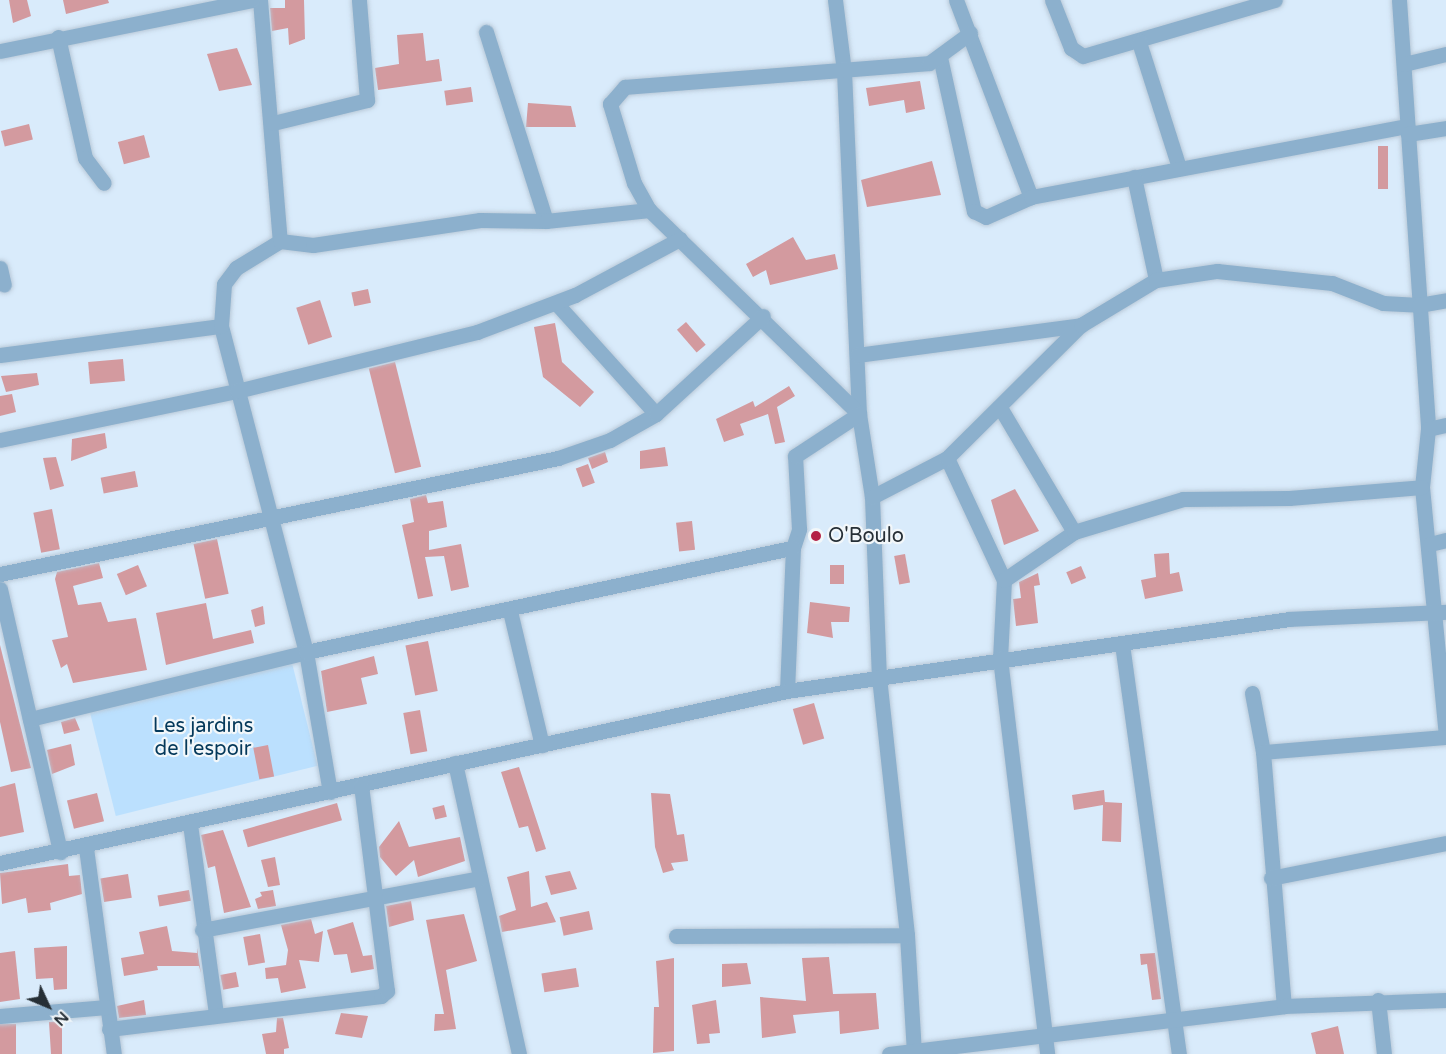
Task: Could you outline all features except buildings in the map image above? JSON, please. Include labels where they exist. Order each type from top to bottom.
[{"type":"street","points":[[0,51],[252,0]]},
{"type":"street","points":[[260,0],[273,123],[280,241]]},
{"type":"street","points":[[273,123],[367,100],[359,0]]},
{"type":"street","points":[[835,0],[844,71],[859,414],[872,497],[879,677],[907,935],[914,1053]]},
{"type":"street","points":[[956,0],[1031,197]]},
{"type":"street","points":[[1052,0],[1078,54],[1091,56],[1275,0]]},
{"type":"street","points":[[1263,752],[1446,735],[1439,613],[1422,487],[1428,429],[1400,0]]},
{"type":"street","points":[[486,32],[546,221]]},
{"type":"street","points":[[859,414],[763,316],[649,210],[634,183],[610,104],[616,93],[636,86],[929,63],[970,33]]},
{"type":"street","points":[[58,38],[85,158],[104,183]]},
{"type":"street","points":[[1139,42],[1179,166]]},
{"type":"street","points":[[1404,64],[1446,54]]},
{"type":"street","points":[[940,57],[974,211],[986,217],[1031,197],[1179,166],[1407,130],[1446,128]]},
{"type":"street","points":[[1134,177],[1156,280]]},
{"type":"street","points":[[330,792],[306,652],[221,326],[224,284],[236,268],[280,241],[313,246],[480,220],[546,221],[649,210]]},
{"type":"street","points":[[0,440],[237,391],[477,332],[556,303],[680,239]]},
{"type":"street","points":[[0,268],[4,285]]},
{"type":"street","points":[[872,497],[947,458],[1001,409],[1081,325],[1156,280],[1217,272],[1332,283],[1383,303],[1419,305],[1446,300]]},
{"type":"street","points":[[556,303],[656,414]]},
{"type":"street","points":[[0,574],[270,516],[558,458],[609,440],[656,414],[763,316]]},
{"type":"street","points":[[857,355],[1081,325]]},
{"type":"street","points":[[0,355],[221,326]]},
{"type":"street","points":[[1001,409],[1074,532]]},
{"type":"street","points":[[787,691],[793,548],[800,530],[795,456],[859,414]]},
{"type":"street","points":[[1428,429],[1446,425]]},
{"type":"street","points":[[947,458],[1004,580],[1000,658],[1046,1046]]},
{"type":"street","points":[[1004,580],[1074,532],[1182,499],[1289,498],[1422,487]]},
{"type":"street","points":[[1430,544],[1446,540]]},
{"type":"street","points":[[30,719],[306,652],[510,611],[793,548]]},
{"type":"street","points":[[0,589],[60,852]]},
{"type":"street","points":[[510,611],[543,745]]},
{"type":"street","points":[[0,863],[86,848],[455,763],[787,691],[1000,658],[1122,644],[1289,619],[1439,613]]},
{"type":"street","points":[[1122,644],[1179,1054]]},
{"type":"street","points":[[1252,693],[1263,752],[1271,878],[1284,1006]]},
{"type":"street","points":[[455,763],[519,1054]]},
{"type":"street","points":[[109,1029],[216,1014],[381,996],[390,983],[373,895],[361,786]]},
{"type":"street","points":[[190,824],[202,930],[216,1014]]},
{"type":"street","points":[[1271,878],[1446,843]]},
{"type":"street","points":[[86,848],[114,1054]]},
{"type":"street","points":[[202,930],[373,895],[480,878]]},
{"type":"street","points":[[676,936],[907,935]]},
{"type":"street","points":[[1378,1000],[1384,1054]]},
{"type":"street","points":[[889,1054],[1046,1046],[1176,1020],[1284,1006],[1378,1000],[1446,1000]]},
{"type":"street","points":[[0,1016],[106,1007]]},
{"type":"green space","name":"Les jardins de l'espoir","points":[[291,659],[318,766],[116,816],[89,709]]},
{"type":"place","name":"O'Boulo","points":[[816,536]]}]
